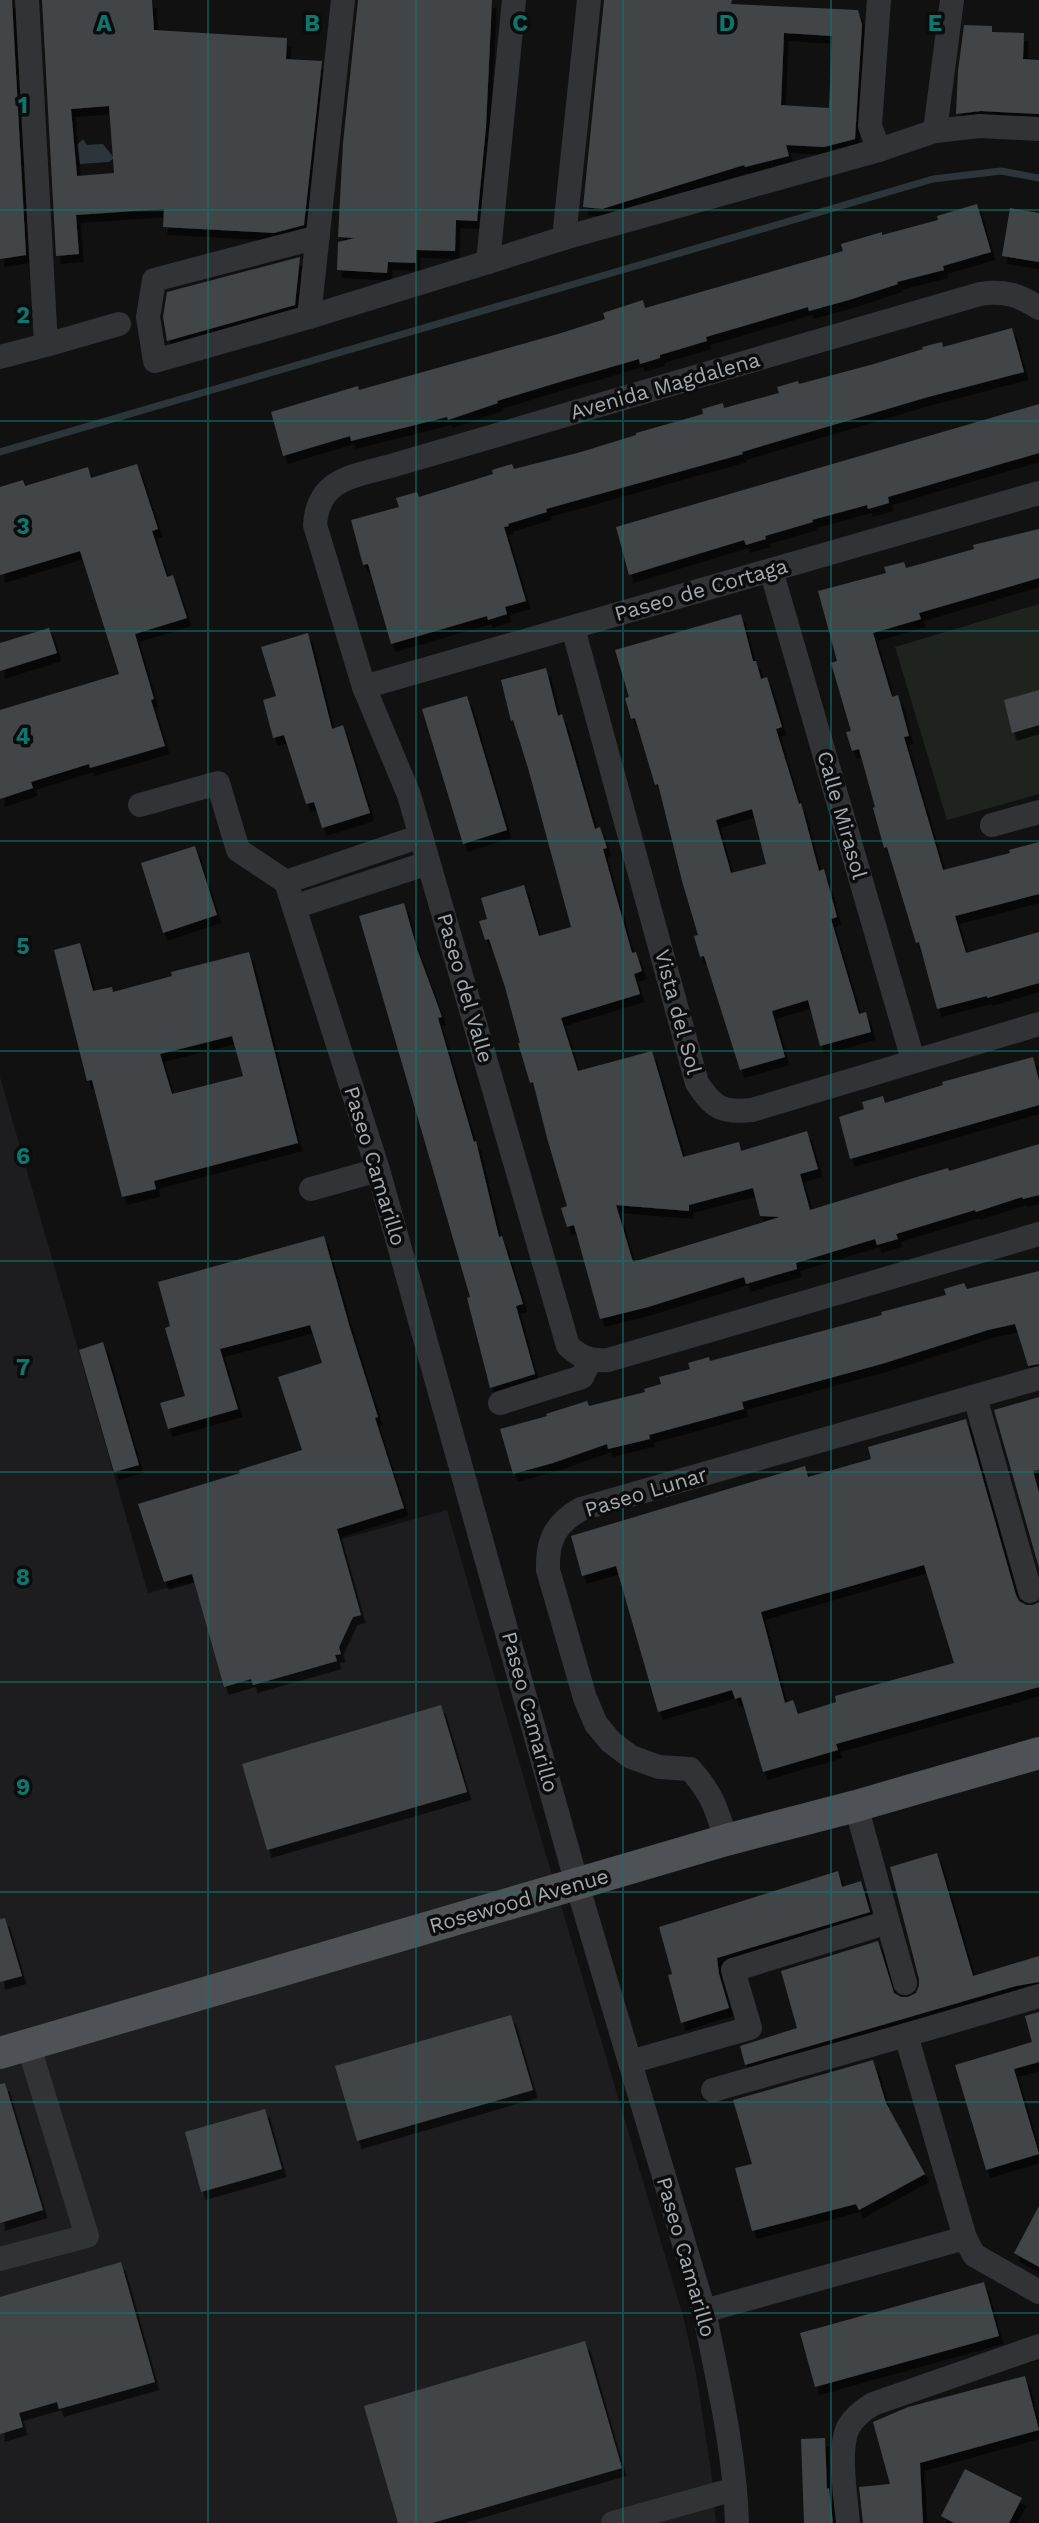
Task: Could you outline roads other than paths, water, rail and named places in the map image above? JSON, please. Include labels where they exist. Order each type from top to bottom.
[{"type":"main road","name":"Rosewood Avenue","points":[[14,2049],[726,1840],[1039,1753]]},
{"type":"street","points":[[27,0],[46,345]]},
{"type":"street","points":[[309,317],[343,0]]},
{"type":"street","points":[[488,262],[514,0]]},
{"type":"street","points":[[564,238],[589,0]]},
{"type":"street","points":[[879,0],[870,126],[879,150]]},
{"type":"street","points":[[935,131],[952,0]]},
{"type":"street","points":[[318,237],[154,280],[148,317],[155,360],[309,317],[564,238],[879,150],[935,131],[980,126],[1039,129]]},
{"type":"street","name":"Avenida Magdalena","points":[[316,510],[322,497],[337,482],[980,294],[1000,291],[1033,304]]},
{"type":"street","points":[[0,357],[120,324]]},
{"type":"street","name":"Paseo de Cortaga","points":[[364,687],[1039,494]]},
{"type":"street","name":"Paseo del Valle","points":[[316,510],[316,524],[364,687],[409,795],[568,1346],[582,1358],[590,1360]]},
{"type":"street","name":"Calle Mirasol","points":[[771,570],[913,1060]]},
{"type":"street","name":"Vista del Sol","points":[[573,628],[697,1083],[709,1100],[719,1108],[733,1112],[752,1110],[1039,1024]]},
{"type":"street","points":[[140,805],[218,783],[238,849],[286,882],[421,836]]},
{"type":"street","points":[[992,825],[1039,812]]},
{"type":"street","points":[[294,907],[428,863]]},
{"type":"street","name":"Paseo Camarillo","points":[[286,882],[378,1170],[578,1884],[704,2311],[735,2489],[737,2523]]},
{"type":"street","points":[[311,1189],[378,1170]]},
{"type":"street","points":[[500,1403],[582,1377],[590,1360],[608,1360],[1039,1234]]},
{"type":"street","name":"Paseo Lunar","points":[[726,1840],[706,1787],[690,1769],[659,1767],[631,1757],[611,1742],[596,1724],[585,1698],[548,1570],[547,1553],[552,1536],[566,1518],[582,1509],[1039,1378]]},
{"type":"street","points":[[975,1397],[1030,1591]]},
{"type":"street","points":[[856,1806],[905,1983]]},
{"type":"street","points":[[630,2062],[750,2028],[733,1970],[888,1922]]},
{"type":"street","points":[[713,2090],[1039,1996]]},
{"type":"street","points":[[906,2035],[964,2238],[974,2255],[1039,2292]]},
{"type":"street","points":[[0,2259],[87,2235],[14,2049]]},
{"type":"street","points":[[704,2311],[964,2238]]},
{"type":"street","points":[[848,2523],[843,2446],[848,2427],[860,2412],[873,2404],[1039,2346]]},
{"type":"street","points":[[613,2523],[735,2489]]},
{"type":"waterway","points":[[0,452],[933,179],[1001,171],[1039,178]]}]
